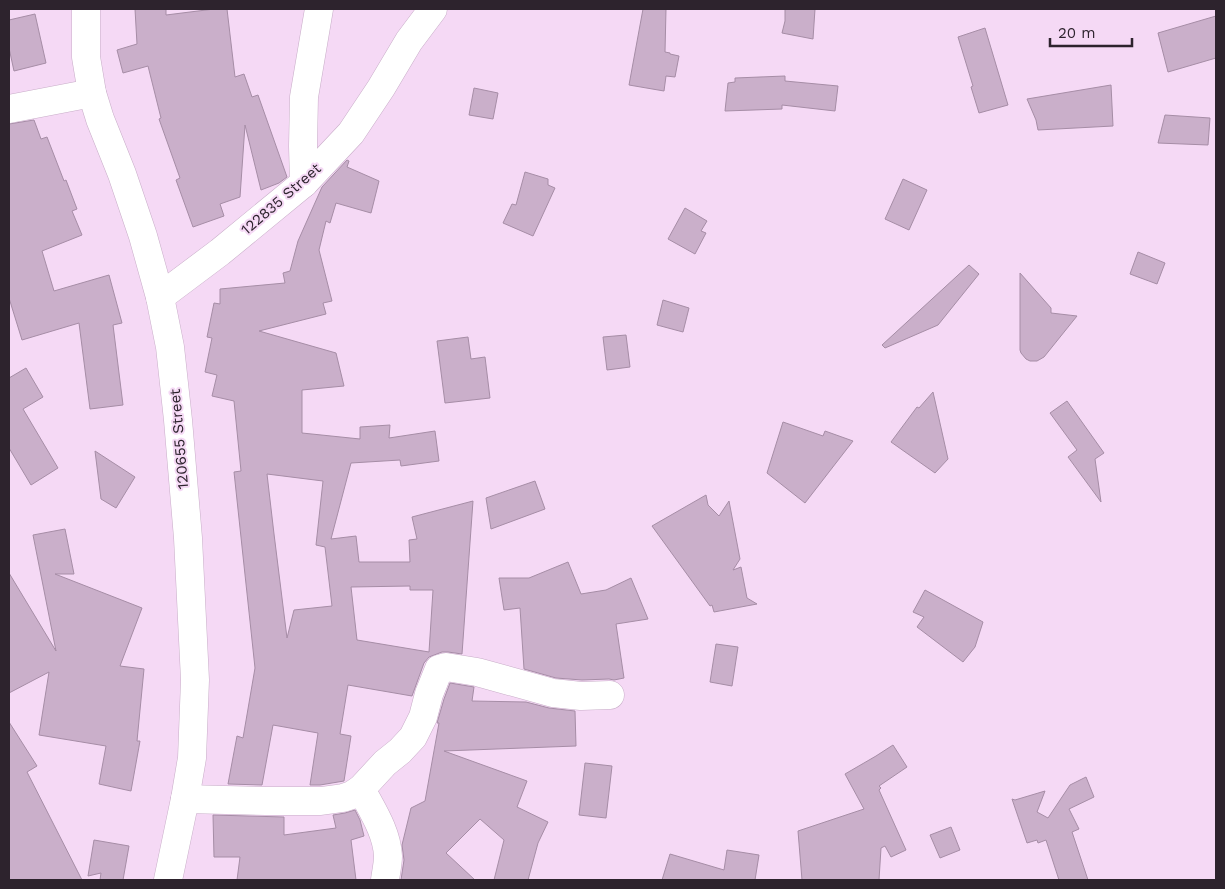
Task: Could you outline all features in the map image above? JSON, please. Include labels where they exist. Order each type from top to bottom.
[{"type":"street","name":"120655 Street","points":[[86,9],[86,57],[92,93],[143,236],[160,297],[170,347],[178,420],[188,548],[195,680],[192,758],[168,880]]},
{"type":"street","points":[[304,183],[304,97],[319,9]]},
{"type":"street","name":"122835 Street","points":[[160,297],[220,252],[304,183],[351,133],[409,42],[433,9]]},
{"type":"street","points":[[9,109],[92,93]]},
{"type":"street","points":[[185,799],[266,802],[320,801],[352,795],[361,789],[412,737],[423,717],[428,694],[439,669],[446,667],[477,672],[553,693],[581,696],[610,696]]},
{"type":"street","points":[[361,789],[386,843],[388,858],[385,880]]},
{"type":"building","points":[[135,9],[166,9],[166,15],[227,9],[235,77],[244,74],[252,97],[258,95],[287,177],[279,183],[261,190],[245,125],[240,197],[220,204],[224,216],[193,227],[176,180],[180,178],[159,119],[161,118],[148,66],[123,73],[117,50],[137,44]]},
{"type":"building","points":[[643,9],[666,9],[665,52],[679,56],[675,77],[666,76],[664,91],[629,85]]},
{"type":"building","points":[[785,9],[815,9],[813,39],[782,33]]},
{"type":"building","points":[[35,14],[46,63],[14,71],[9,48],[9,20]]},
{"type":"building","points":[[1216,16],[1216,58],[1168,72],[1158,33]]},
{"type":"building","points":[[985,28],[1008,105],[979,113],[958,37]]},
{"type":"building","points":[[785,76],[785,81],[838,86],[835,111],[782,105],[782,109],[725,111],[728,83],[735,82],[735,78]]},
{"type":"building","points":[[1111,85],[1113,126],[1038,130],[1027,99]]},
{"type":"building","points":[[474,88],[498,93],[493,119],[469,115]]},
{"type":"building","points":[[1165,115],[1210,118],[1208,145],[1158,143]]},
{"type":"building","points":[[34,120],[41,139],[47,137],[64,181],[66,180],[77,209],[72,211],[82,235],[42,251],[54,291],[109,275],[122,323],[113,325],[123,405],[90,409],[79,323],[22,340],[9,298],[9,124]]},
{"type":"building","points":[[347,160],[349,161],[347,167],[379,181],[371,213],[336,203],[330,223],[326,221],[319,250],[332,301],[323,303],[326,314],[259,331],[336,353],[344,386],[302,390],[302,433],[360,439],[360,427],[390,425],[389,438],[435,431],[439,461],[401,466],[400,460],[351,463],[331,539],[356,536],[359,562],[410,562],[409,540],[417,539],[412,517],[473,501],[462,654],[442,652],[429,657],[424,663],[412,696],[348,685],[340,734],[351,736],[344,781],[310,785],[318,733],[273,725],[262,785],[228,784],[237,736],[243,738],[255,668],[234,472],[241,471],[234,401],[212,396],[217,375],[205,372],[212,338],[207,337],[214,303],[220,304],[220,289],[285,283],[283,273],[290,271],[298,241],[322,187]],"holes":[[[267,474],[323,481],[316,545],[325,547],[332,606],[294,610],[287,638]],[[410,586],[410,590],[433,590],[429,652],[357,640],[351,587]]]},
{"type":"building","points":[[525,172],[548,179],[548,185],[555,188],[533,236],[503,223],[512,204],[516,205]]},
{"type":"building","points":[[903,179],[927,190],[909,230],[885,219]]},
{"type":"building","points":[[685,208],[707,221],[701,231],[706,233],[695,254],[668,239]]},
{"type":"building","points":[[1138,252],[1165,263],[1157,284],[1130,274]]},
{"type":"building","points":[[969,265],[979,274],[938,325],[885,348],[882,345]]},
{"type":"building","points":[[1020,273],[1051,308],[1051,313],[1077,316],[1044,357],[1037,361],[1026,359],[1020,350]]},
{"type":"building","points":[[663,300],[689,308],[683,332],[657,325]]},
{"type":"building","points":[[626,335],[630,367],[607,370],[603,337]]},
{"type":"building","points":[[468,337],[471,359],[485,357],[490,398],[445,403],[437,341]]},
{"type":"building","points":[[26,368],[43,397],[23,409],[58,468],[31,485],[9,448],[9,378]]},
{"type":"building","points":[[933,392],[948,459],[935,473],[891,442],[917,407],[919,408]]},
{"type":"building","points":[[1067,401],[1104,453],[1095,459],[1101,502],[1068,457],[1077,450],[1050,413]]},
{"type":"building","points":[[783,422],[823,436],[825,431],[853,441],[805,503],[767,473]]},
{"type":"building","points":[[95,451],[135,477],[116,508],[101,499]]},
{"type":"building","points":[[535,481],[545,509],[491,529],[486,498]]},
{"type":"building","points":[[706,495],[708,505],[719,516],[729,501],[740,559],[733,570],[741,567],[747,598],[757,604],[714,612],[712,605],[710,606],[652,526]]},
{"type":"building","points":[[65,529],[74,574],[55,574],[142,608],[120,666],[144,669],[137,741],[140,741],[131,791],[99,784],[106,746],[39,735],[49,672],[9,693],[9,573],[56,651],[33,535]]},
{"type":"building","points":[[568,562],[581,594],[606,590],[631,578],[648,619],[616,624],[624,678],[614,680],[582,680],[556,678],[524,669],[520,608],[504,610],[499,578],[529,578]]},
{"type":"building","points":[[925,590],[983,622],[975,647],[963,662],[917,627],[924,617],[913,612]]},
{"type":"building","points":[[716,644],[738,647],[732,686],[710,682]]},
{"type":"building","points":[[450,683],[474,687],[472,701],[526,702],[549,708],[575,711],[576,746],[444,751],[527,781],[517,807],[548,822],[538,843],[528,880],[494,880],[504,840],[480,819],[446,853],[475,880],[401,880],[404,860],[402,845],[411,808],[425,801],[439,723],[437,723]]},
{"type":"building","points":[[9,722],[37,766],[27,772],[82,880],[9,880]]},
{"type":"building","points":[[893,745],[907,767],[879,786],[881,788],[879,790],[906,850],[891,857],[885,846],[881,848],[879,880],[802,880],[798,831],[864,809],[845,774]]},
{"type":"building","points":[[585,763],[612,766],[606,818],[579,815]]},
{"type":"building","points":[[1086,777],[1094,797],[1069,809],[1079,829],[1072,832],[1088,880],[1059,880],[1046,840],[1038,843],[1037,840],[1027,843],[1012,799],[1015,800],[1045,791],[1037,812],[1048,818],[1070,785]]},
{"type":"building","points":[[355,810],[364,836],[351,840],[356,880],[237,880],[240,857],[214,857],[213,815],[284,817],[284,835],[336,828],[333,815]]},
{"type":"building","points":[[951,827],[960,850],[940,858],[930,835]]},
{"type":"building","points":[[94,840],[129,846],[123,880],[100,880],[101,873],[88,876]]},
{"type":"building","points":[[727,850],[759,855],[755,880],[662,880],[670,854],[724,870]]}]
